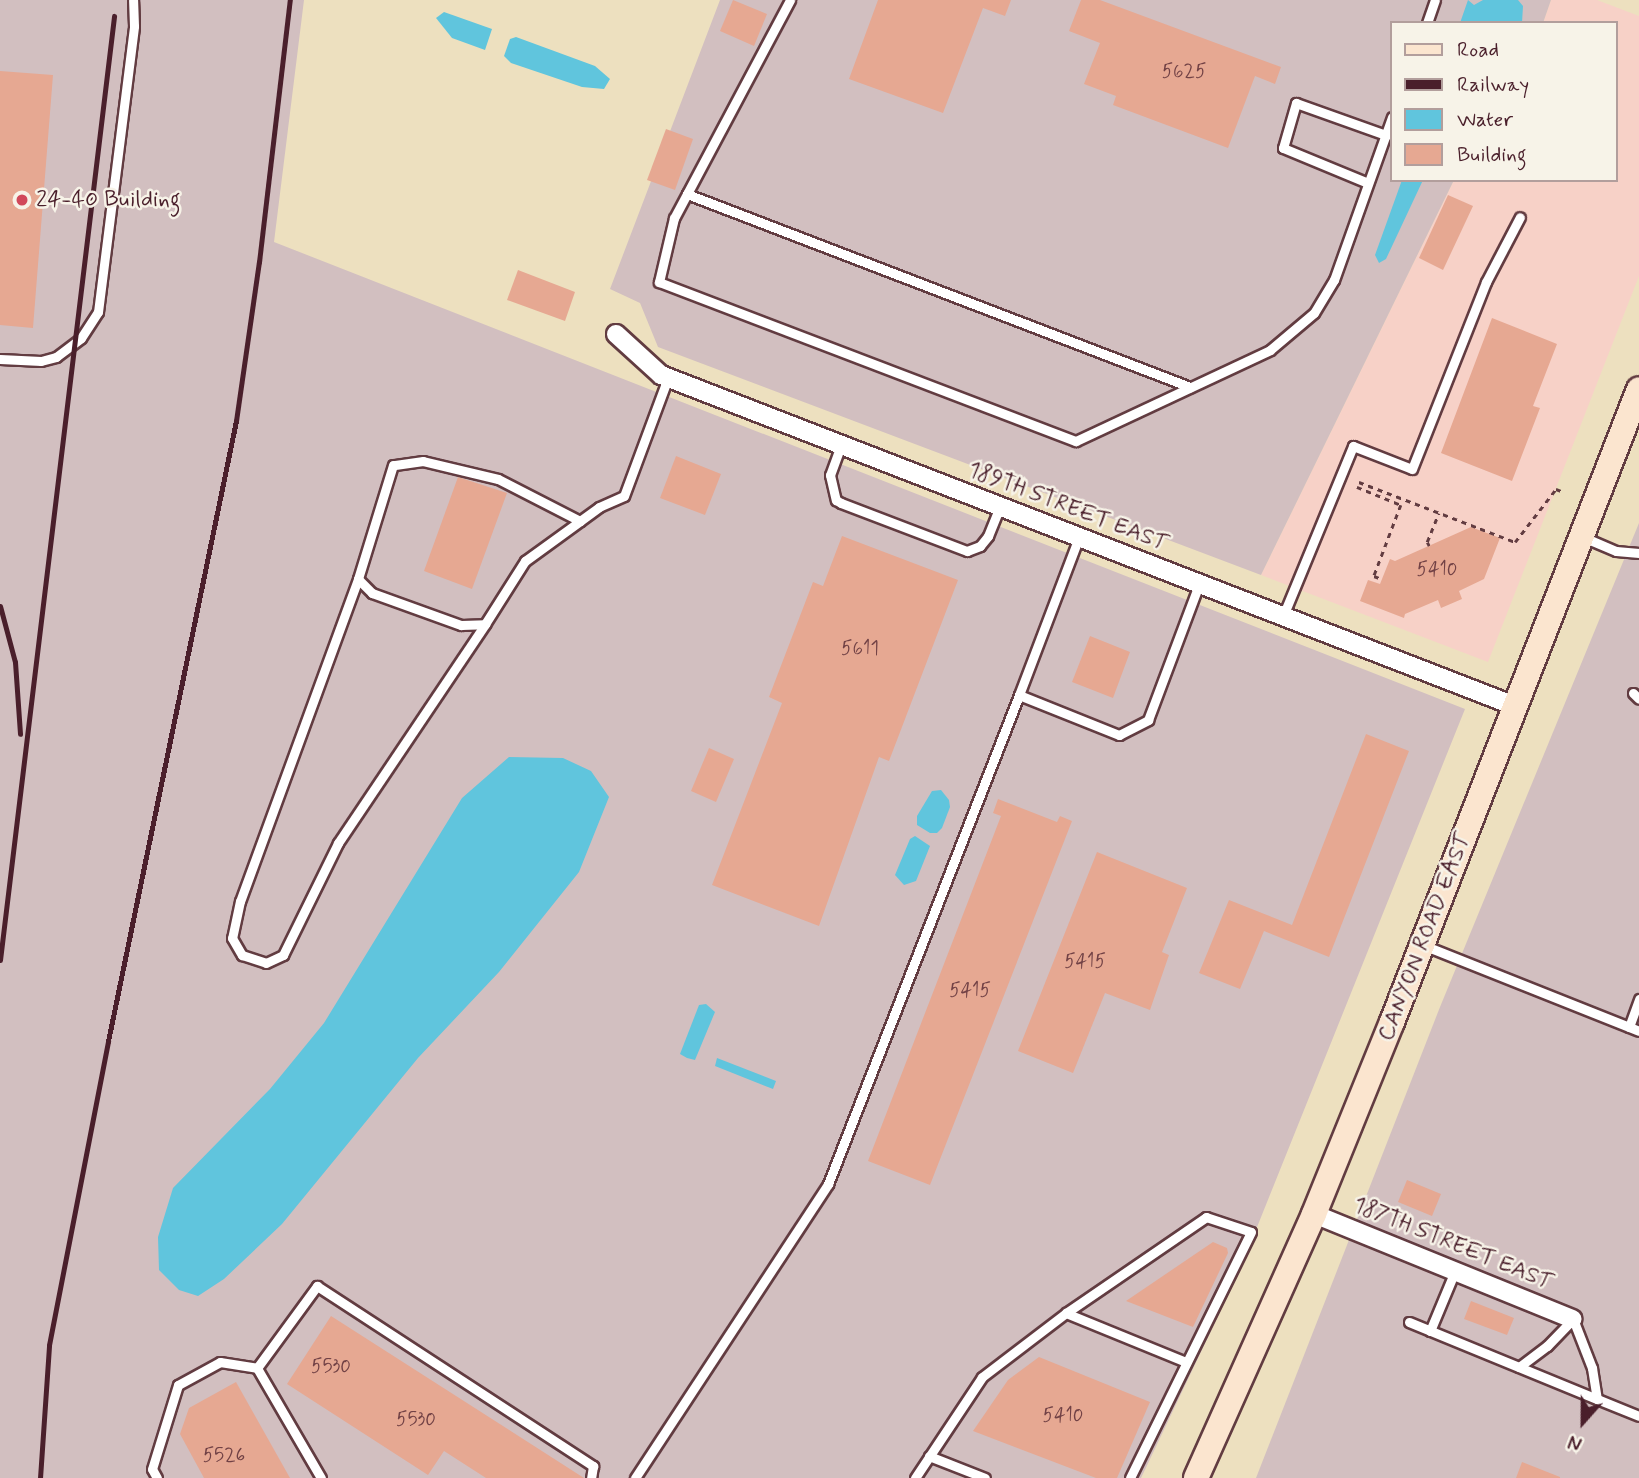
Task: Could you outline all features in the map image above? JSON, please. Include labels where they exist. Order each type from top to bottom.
[{"type":"main road","name":"CANYON ROAD EAST","points":[[1198,1478],[1314,1214],[1423,945],[1639,389]]},
{"type":"street","name":"189TH STREET EAST","points":[[616,334],[668,378],[1515,706]]},
{"type":"street","name":"187TH STREET EAST","points":[[1314,1214],[1573,1319]]},
{"type":"lane","points":[[0,359],[41,361],[56,357],[81,338],[97,312],[105,273],[133,38],[136,10],[133,0]]},
{"type":"lane","points":[[790,0],[674,218],[659,282],[1076,441],[1270,350],[1314,313],[1334,279],[1390,123]]},
{"type":"lane","points":[[1428,21],[1435,0]]},
{"type":"lane","points":[[1368,183],[1283,148],[1296,103],[1386,135]]},
{"type":"lane","points":[[687,194],[1190,387]]},
{"type":"lane","points":[[1283,616],[1353,446],[1412,469],[1486,282],[1520,217]]},
{"type":"lane","points":[[580,521],[498,479],[423,461],[393,464],[358,579],[240,901],[232,938],[242,955],[266,963],[282,955],[338,843],[525,561],[580,521],[599,507],[624,496],[668,378]]},
{"type":"lane","points":[[841,445],[830,475],[836,500],[841,503],[967,551],[979,546],[988,536],[1000,507]]},
{"type":"lane","points":[[635,1478],[828,1184],[1079,537]]},
{"type":"lane","points":[[1581,537],[1616,551],[1639,553]]},
{"type":"lane","points":[[358,579],[372,593],[461,625],[485,624]]},
{"type":"lane","points":[[1019,695],[1119,735],[1148,720],[1199,584]]},
{"type":"lane","points":[[1423,945],[1639,1031]]},
{"type":"lane","points":[[1629,1027],[1639,999]]},
{"type":"lane","points":[[915,1478],[982,1377],[1066,1313],[1206,1217],[1251,1232],[1129,1478]]},
{"type":"lane","points":[[1430,1331],[1455,1271]]},
{"type":"lane","points":[[257,1368],[317,1286],[593,1466],[590,1478]]},
{"type":"lane","points":[[1066,1313],[1186,1362]]},
{"type":"lane","points":[[1519,1367],[1547,1346],[1573,1319],[1592,1368],[1597,1399]]},
{"type":"lane","points":[[1409,1322],[1639,1416]]},
{"type":"lane","points":[[157,1478],[152,1469],[178,1385],[220,1362],[257,1368]]},
{"type":"lane","points":[[257,1368],[321,1478]]},
{"type":"lane","points":[[929,1456],[985,1478]]},
{"type":"path","points":[[1359,482],[1515,542],[1556,489],[1564,492]]},
{"type":"path","points":[[1357,487],[1401,505],[1374,576],[1382,579]]},
{"type":"path","points":[[1398,503],[1400,498]]},
{"type":"path","points":[[1429,546],[1427,542],[1438,513]]},
{"type":"shaded area","points":[[0,0],[304,0],[274,242],[1465,709],[1239,1272],[1141,1478],[0,1478]]},
{"type":"shaded area","points":[[720,0],[1551,0],[1544,21],[1390,21],[1390,182],[1453,182],[1261,575],[658,347],[640,303],[610,289]]},
{"type":"shaded area","points":[[1551,0],[1597,0],[1639,16],[1639,276],[1488,662],[1261,575],[1453,182],[1618,182],[1618,21],[1544,21]]},
{"type":"shaded area","points":[[1639,523],[1639,1478],[1256,1478],[1440,1007]]},
{"type":"water","points":[[1468,0],[1474,5],[1483,0],[1518,0],[1523,6],[1522,21],[1461,21]]},
{"type":"water","points":[[444,12],[492,29],[485,50],[452,38],[436,18]]},
{"type":"water","points":[[516,37],[595,66],[610,79],[604,89],[582,87],[511,63],[504,56],[510,39]]},
{"type":"water","points":[[1401,182],[1422,182],[1386,259],[1379,263],[1375,255]]},
{"type":"water","points":[[509,757],[563,758],[591,771],[609,797],[579,872],[499,972],[418,1058],[282,1224],[224,1279],[198,1296],[179,1290],[159,1270],[158,1237],[173,1188],[270,1089],[324,1023],[462,798]]},
{"type":"water","points":[[941,790],[949,800],[950,807],[942,828],[937,833],[930,833],[917,825],[917,816],[932,791]]},
{"type":"water","points":[[915,836],[930,846],[916,881],[904,885],[895,875],[910,839]]},
{"type":"water","points":[[706,1004],[715,1012],[695,1060],[687,1058],[680,1054],[699,1005]]},
{"type":"water","points":[[717,1058],[776,1081],[773,1089],[715,1066]]},
{"type":"building","points":[[733,0],[767,14],[754,46],[720,31]]},
{"type":"building","points":[[878,0],[1011,0],[1005,16],[983,8],[943,113],[849,79]]},
{"type":"building","points":[[1081,0],[1100,0],[1281,67],[1275,84],[1255,76],[1228,148],[1113,105],[1116,96],[1084,84],[1100,43],[1069,31]]},
{"type":"building","name":"24-40 Building","points":[[0,71],[53,75],[33,328],[0,325]]},
{"type":"building","points":[[666,129],[693,139],[675,190],[647,180]]},
{"type":"building","points":[[1448,195],[1473,206],[1443,270],[1419,258]]},
{"type":"building","points":[[518,270],[575,292],[565,321],[507,300]]},
{"type":"building","points":[[1492,318],[1557,344],[1533,406],[1540,408],[1512,481],[1441,453]]},
{"type":"building","points":[[676,456],[721,474],[705,515],[660,498]]},
{"type":"building","points":[[458,477],[507,493],[472,589],[424,571]]},
{"type":"building","points":[[1471,527],[1500,538],[1484,579],[1459,591],[1462,599],[1441,608],[1438,600],[1405,614],[1404,618],[1360,601],[1368,580],[1380,584],[1390,559],[1395,561]]},
{"type":"building","points":[[842,536],[958,580],[889,761],[879,757],[819,926],[712,885],[782,703],[769,697],[813,582],[823,586]]},
{"type":"building","points":[[1090,636],[1130,652],[1113,698],[1072,682]]},
{"type":"building","points":[[1366,734],[1409,751],[1329,957],[1264,931],[1240,989],[1199,973],[1229,900],[1292,925]]},
{"type":"building","points":[[709,748],[734,759],[716,802],[691,791]]},
{"type":"building","points":[[998,799],[1057,822],[1060,816],[1072,821],[930,1185],[868,1161],[1001,816],[993,813]]},
{"type":"building","points":[[1097,852],[1187,888],[1162,952],[1169,955],[1150,1010],[1105,993],[1073,1073],[1018,1051]]},
{"type":"building","points":[[1407,1180],[1441,1194],[1432,1216],[1398,1202]]},
{"type":"building","points":[[1213,1242],[1227,1248],[1228,1253],[1193,1327],[1126,1301]]},
{"type":"building","points":[[1471,1301],[1514,1318],[1507,1335],[1464,1319]]},
{"type":"building","points":[[331,1316],[584,1478],[486,1478],[444,1451],[428,1475],[287,1384]]},
{"type":"building","points":[[1039,1357],[1150,1402],[1117,1478],[1096,1478],[973,1431],[1008,1380]]},
{"type":"building","points":[[236,1382],[290,1478],[204,1478],[180,1434],[189,1408]]},
{"type":"building","points":[[1522,1462],[1560,1477],[1560,1478],[1516,1478]]},
{"type":"railway","points":[[40,1478],[49,1345],[108,1041],[236,421],[259,262],[290,0]]},
{"type":"railway","points":[[0,960],[114,16]]},
{"type":"railway","points":[[0,606],[15,662],[20,734]]},
{"type":"place","name":"24-40 Building","points":[[22,200]]}]
